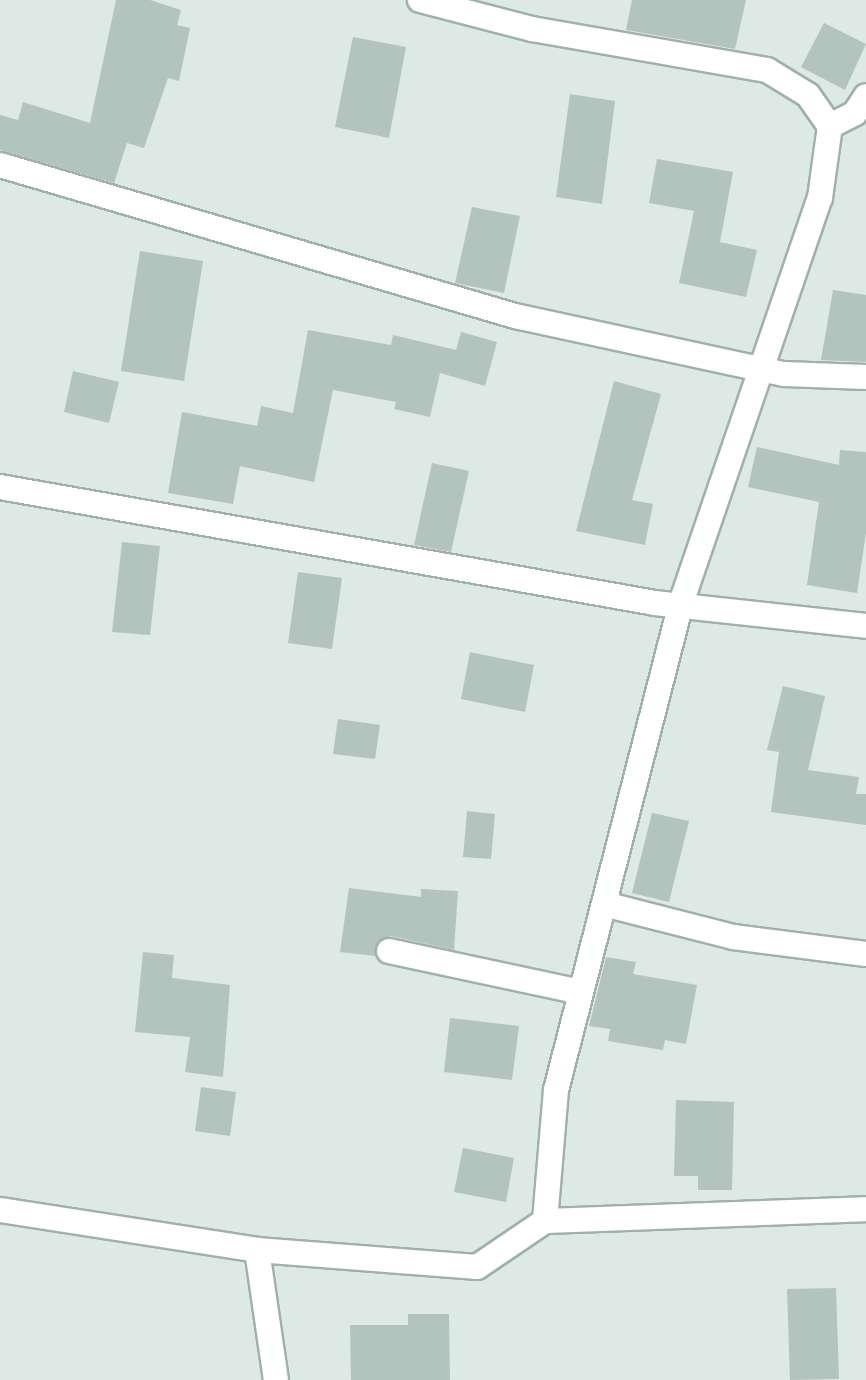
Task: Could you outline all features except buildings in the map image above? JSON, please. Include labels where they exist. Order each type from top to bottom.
[{"type":"street","points":[[420,0],[532,29],[767,70],[808,95],[830,126],[820,198],[759,368],[680,606],[556,1090],[545,1221]]},
{"type":"street","points":[[830,126],[855,113],[866,96]]},
{"type":"street","points":[[0,165],[515,316],[759,368],[866,377]]},
{"type":"street","points":[[0,487],[680,606],[866,626]]},
{"type":"street","points":[[604,904],[733,937],[866,954]]},
{"type":"street","points":[[389,951],[581,992]]},
{"type":"street","points":[[0,1210],[257,1250],[477,1267],[545,1221],[866,1209]]},
{"type":"street","points":[[257,1250],[276,1380]]}]
